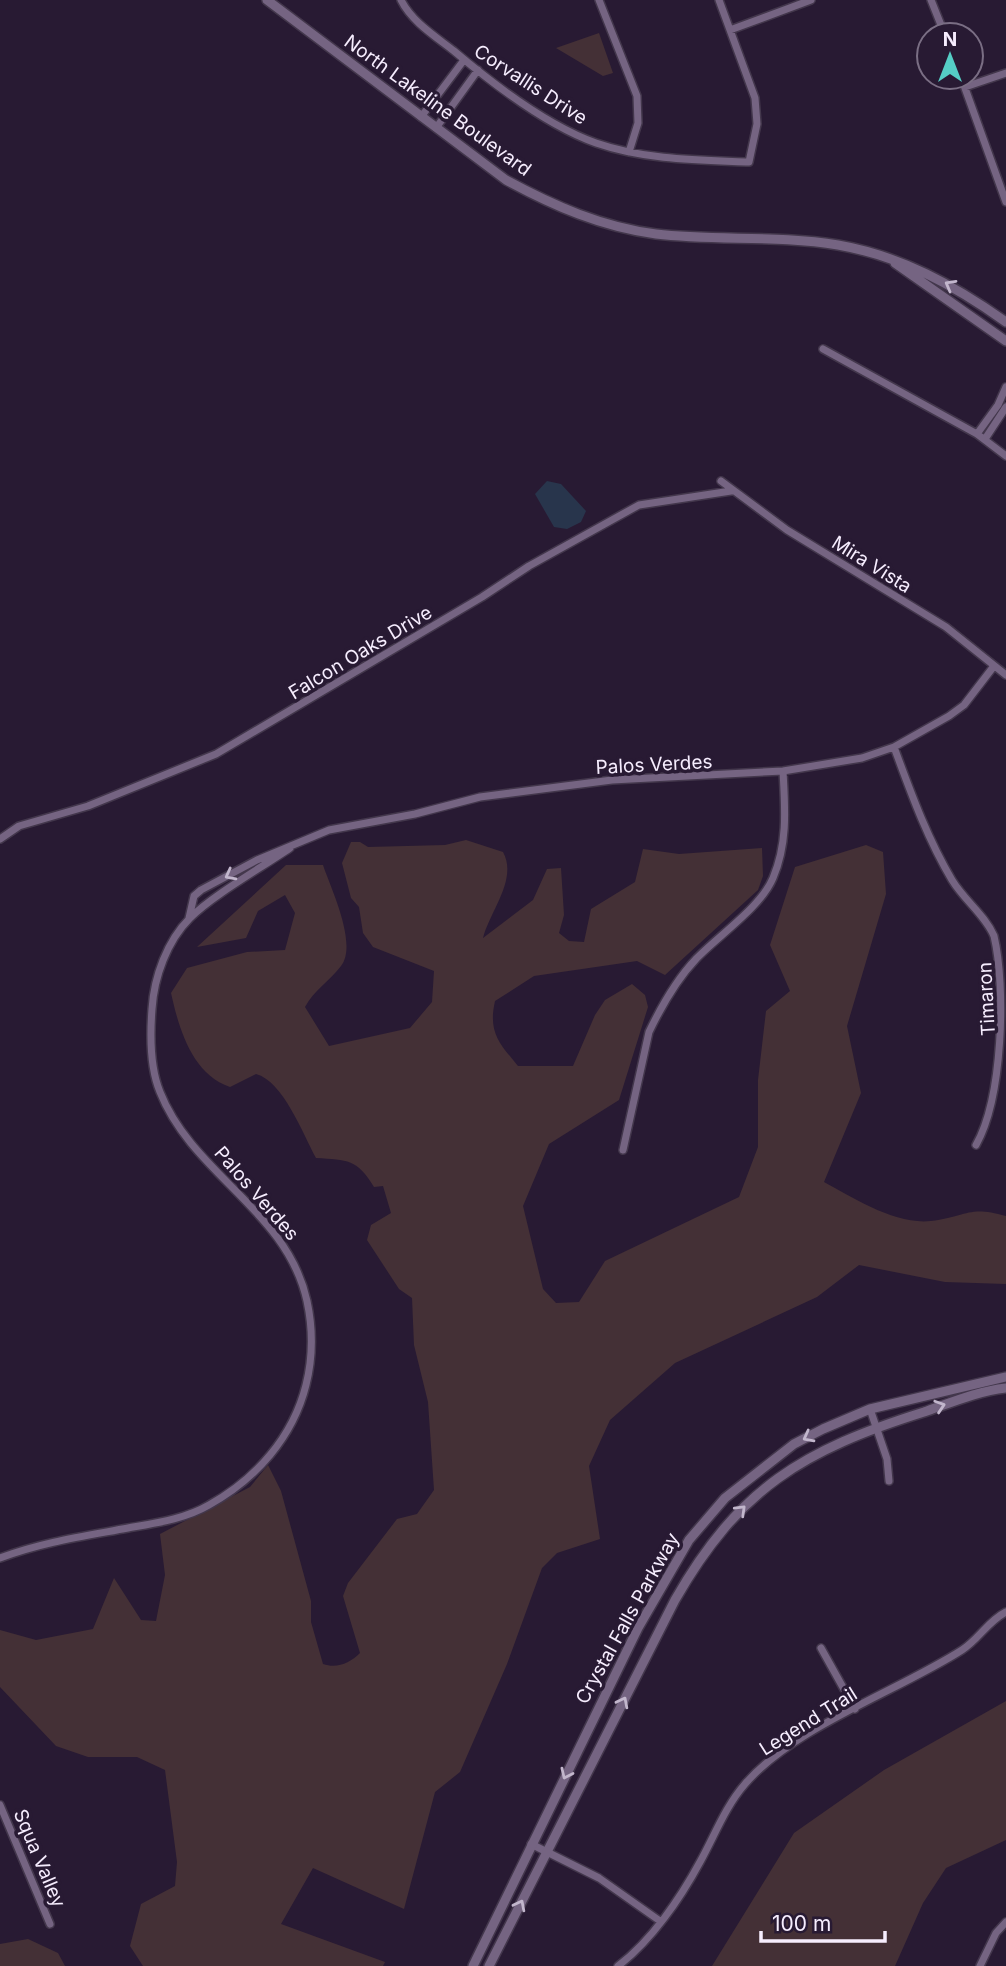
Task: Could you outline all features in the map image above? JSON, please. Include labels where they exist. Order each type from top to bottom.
[{"type":"street","name":"North Lakeline Boulevard","points":[[267,0],[506,180],[543,201],[608,224],[659,234],[838,245],[888,257],[942,280],[1006,322]]},
{"type":"street","name":"Corvallis Drive","points":[[401,0],[407,13],[464,60],[562,128],[596,143],[629,152],[684,160],[749,162],[757,124],[755,98],[730,30]]},
{"type":"street","points":[[599,0],[637,96],[638,123],[629,152]]},
{"type":"street","points":[[719,0],[730,30],[811,0]]},
{"type":"street","points":[[931,0],[939,21]]},
{"type":"street","points":[[421,117],[464,60]]},
{"type":"street","points":[[436,128],[478,70]]},
{"type":"street","points":[[985,80],[1006,73]]},
{"type":"street","points":[[966,91],[1006,202]]},
{"type":"street","name":"North Lakeline Boulevard","points":[[888,257],[948,303],[1006,341]]},
{"type":"street","points":[[823,349],[977,434],[1006,456]]},
{"type":"street","points":[[977,434],[998,405],[1006,387]]},
{"type":"street","points":[[985,439],[1006,407]]},
{"type":"street","name":"Mira Vista","points":[[721,481],[787,530],[946,627],[1006,675]]},
{"type":"street","name":"Falcon Oaks Drive","points":[[0,839],[19,826],[88,806],[216,754],[482,597],[541,559],[639,505],[732,491]]},
{"type":"street","name":"Palos Verdes","points":[[190,918],[194,896],[201,890],[257,860],[337,828],[415,814],[480,796],[612,780],[783,771],[844,763],[894,747],[964,705],[994,666]]},
{"type":"street","name":"Timaron","points":[[894,747],[918,813],[944,866],[964,897],[993,933],[999,952],[1004,1042],[987,1126],[976,1146]]},
{"type":"street","points":[[623,1150],[647,1042],[657,1015],[694,961],[762,896],[772,881],[783,845],[783,771]]},
{"type":"street","name":"Palos Verdes","points":[[0,1558],[47,1543],[166,1521],[207,1507],[248,1476],[274,1451],[292,1425],[309,1372],[311,1331],[304,1287],[294,1263],[275,1232],[180,1128],[158,1089],[151,1028],[153,988],[165,957],[190,918],[290,848]]},
{"type":"street","name":"Crystal Falls Parkway","points":[[472,1966],[638,1628],[695,1531],[725,1498],[784,1451],[823,1429],[870,1409],[1006,1377]]},
{"type":"street","name":"Crystal Falls Parkway","points":[[489,1966],[698,1560],[739,1510],[781,1475],[830,1445],[877,1427],[1006,1388]]},
{"type":"street","points":[[870,1409],[887,1458],[888,1481]]},
{"type":"street","name":"Legend Trail","points":[[618,1966],[633,1954],[660,1921],[699,1864],[722,1819],[744,1785],[789,1747],[961,1650],[992,1620],[1006,1612]]},
{"type":"street","points":[[821,1648],[855,1709]]},
{"type":"street","name":"Squa Valley","points":[[0,1805],[50,1924]]},
{"type":"street","points":[[531,1844],[613,1886],[660,1921]]},
{"type":"street","points":[[980,1966],[996,1933],[1006,1922]]},
{"type":"shaded area","points":[[599,33],[613,73],[603,76],[556,48]]},
{"type":"shaded area","points":[[466,840],[503,852],[507,862],[505,884],[483,938],[533,900],[547,869],[561,868],[564,915],[559,933],[569,941],[584,942],[591,909],[635,882],[643,849],[679,854],[762,848],[763,876],[758,890],[665,975],[637,961],[534,976],[495,1001],[494,1029],[505,1050],[518,1066],[573,1066],[595,1015],[605,1000],[632,984],[645,995],[648,1007],[619,1100],[549,1144],[523,1206],[543,1289],[556,1303],[579,1302],[605,1261],[739,1197],[758,1147],[758,1080],[766,1011],[790,991],[770,945],[795,867],[866,845],[883,852],[886,894],[847,1026],[861,1093],[824,1182],[875,1209],[903,1219],[931,1221],[975,1212],[1006,1216],[1006,1284],[945,1282],[859,1265],[817,1297],[675,1363],[610,1420],[589,1466],[600,1539],[557,1553],[542,1568],[507,1664],[460,1772],[435,1792],[404,1909],[313,1868],[281,1924],[385,1962],[383,1966],[143,1966],[130,1946],[141,1904],[175,1886],[177,1862],[165,1770],[137,1757],[88,1757],[56,1746],[0,1687],[0,1630],[36,1640],[93,1629],[114,1578],[141,1620],[156,1621],[165,1575],[160,1534],[250,1487],[268,1465],[281,1491],[311,1601],[311,1622],[323,1664],[343,1664],[360,1653],[343,1596],[348,1583],[397,1519],[417,1514],[434,1490],[428,1402],[414,1345],[412,1298],[399,1289],[367,1240],[371,1225],[391,1213],[383,1186],[374,1187],[362,1171],[351,1163],[316,1158],[283,1097],[266,1079],[256,1074],[230,1087],[206,1072],[189,1049],[171,993],[187,968],[247,952],[285,950],[295,913],[285,895],[258,911],[246,938],[197,947],[286,865],[323,865],[345,931],[345,956],[341,966],[305,1007],[329,1046],[410,1028],[432,1002],[434,971],[373,947],[363,933],[359,907],[351,898],[342,863],[351,842],[360,842],[368,847],[445,845]]},
{"type":"shaded area","points":[[1006,1701],[1006,1840],[946,1868],[923,1903],[895,1966],[712,1966],[794,1833],[884,1770]]},
{"type":"shaded area","points":[[28,1939],[58,1953],[65,1966],[0,1966],[0,1944]]},
{"type":"water","points":[[547,481],[561,484],[586,511],[581,522],[567,529],[554,527],[535,494]]}]
